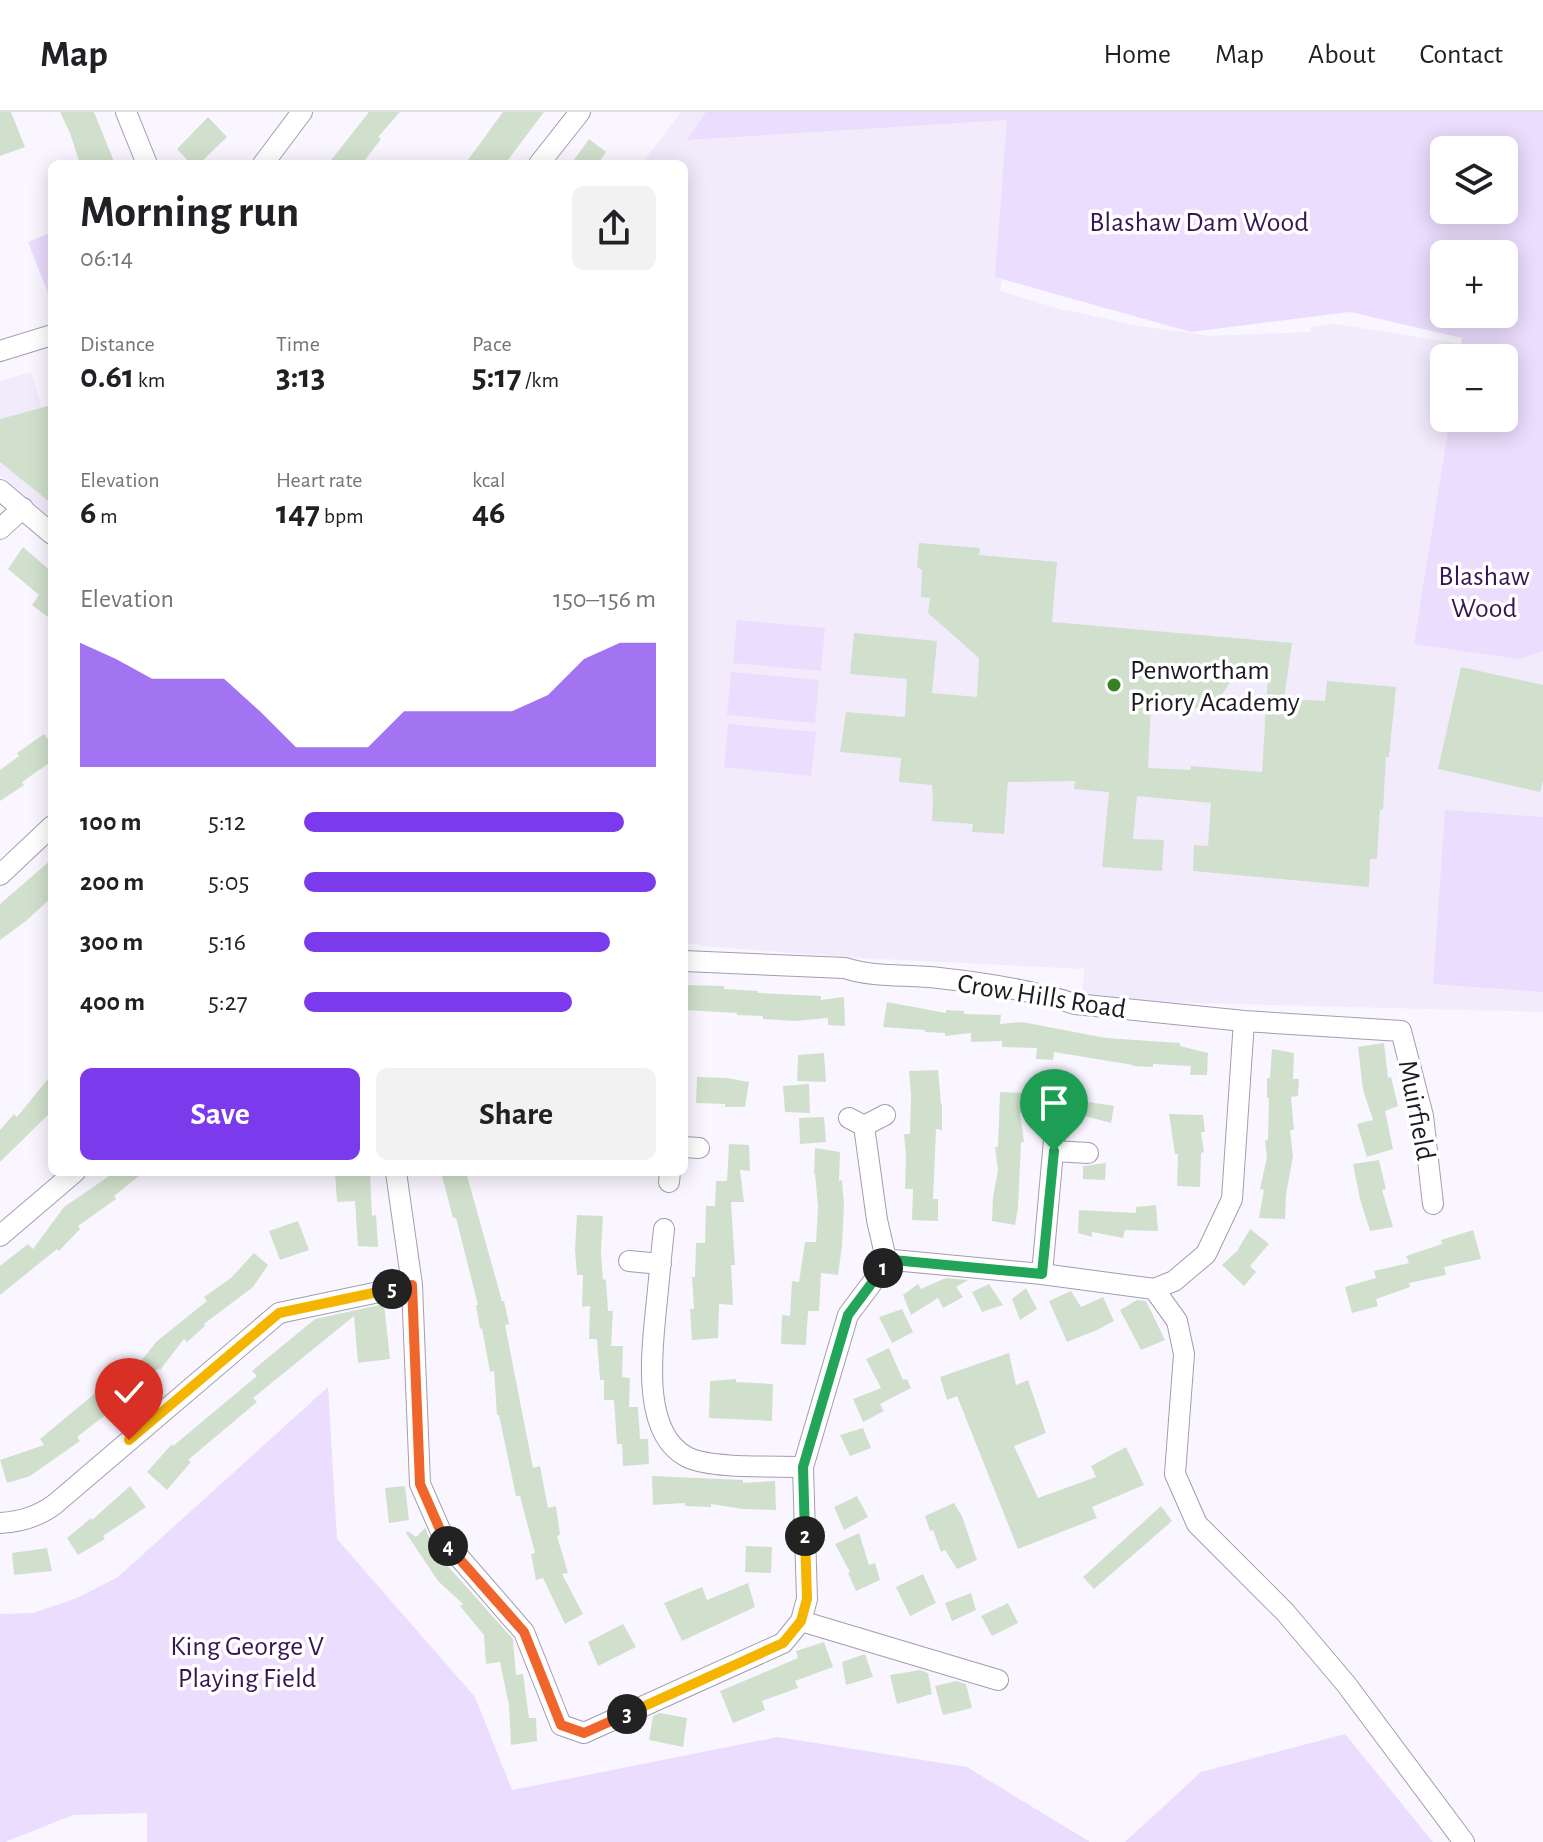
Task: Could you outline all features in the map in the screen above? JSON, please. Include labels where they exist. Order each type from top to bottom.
[{"type":"street","points":[[126,112],[145,160]]},
{"type":"street","points":[[266,160],[302,112]]},
{"type":"street","points":[[542,160],[580,112]]},
{"type":"street","points":[[0,351],[48,336]]},
{"type":"street","points":[[0,490],[48,530]]},
{"type":"street","points":[[0,529],[23,508]]},
{"type":"street","points":[[0,875],[48,830]]},
{"type":"street","name":"Crow Hills Road","points":[[688,961],[845,968],[861,973],[939,978],[1000,987],[1075,1004],[1244,1021],[1401,1031]]},
{"type":"street","points":[[397,1176],[412,1285],[420,1484],[445,1541],[524,1632],[561,1725],[584,1733],[783,1643],[801,1621],[807,1599],[803,1467],[848,1315],[887,1263],[893,1260],[1042,1274],[1154,1289],[1174,1281],[1206,1254],[1232,1199],[1244,1021]]},
{"type":"street","name":"Muirfield","points":[[1401,1031],[1423,1116],[1429,1195]]},
{"type":"street","points":[[885,1115],[856,1122],[887,1263]]},
{"type":"street","points":[[1042,1274],[1056,1118]]},
{"type":"street","points":[[1054,1151],[1088,1153]]},
{"type":"street","points":[[0,1236],[70,1176]]},
{"type":"street","points":[[664,1229],[652,1373],[660,1424],[671,1445],[687,1457],[708,1464],[803,1467]]},
{"type":"street","points":[[629,1261],[661,1264]]},
{"type":"street","points":[[0,1523],[42,1514],[279,1313],[412,1285]]},
{"type":"street","points":[[1154,1289],[1177,1321],[1184,1354],[1175,1474],[1197,1524],[1285,1612],[1346,1684],[1464,1842]]},
{"type":"street","points":[[801,1621],[997,1680]]},
{"type":"shaded area","name":"Penwortham Priory Academy","points":[[681,112],[1028,112],[1000,291],[1066,311],[1133,325],[1211,336],[1310,332],[1311,327],[1335,324],[1461,344],[1430,344],[1430,432],[1484,432],[1543,483],[1543,1012],[1082,1000],[1084,969],[860,958],[688,944],[688,160],[644,160]]},
{"type":"shaded area","points":[[32,372],[48,434],[48,515],[0,475],[0,381]]},
{"type":"green space","name":"Blashaw Dam Wood","points":[[706,112],[1543,112],[1543,651],[1519,659],[1414,644],[1448,432],[1518,432],[1518,344],[1461,344],[1462,338],[1350,312],[1191,332],[995,277],[1007,120],[687,140]]},
{"type":"green space","points":[[48,234],[48,293],[28,242]]},
{"type":"green space","points":[[737,620],[825,628],[821,671],[733,663]]},
{"type":"green space","points":[[731,672],[819,680],[815,723],[727,715]]},
{"type":"green space","points":[[728,724],[816,732],[811,776],[724,767]]},
{"type":"green space","points":[[1445,810],[1543,817],[1543,992],[1433,984]]},
{"type":"green space","name":"King George V Playing Field","points":[[328,1387],[337,1539],[475,1697],[512,1790],[778,1737],[967,1767],[1090,1842],[147,1842],[147,1813],[73,1815],[0,1842],[0,1614],[33,1613],[77,1598],[118,1577]]},
{"type":"green space","points":[[1345,1734],[1433,1842],[1125,1842],[1201,1772]]},
{"type":"building","points":[[0,112],[11,112],[25,147],[0,156]]},
{"type":"building","points":[[60,112],[94,112],[113,160],[79,160]]},
{"type":"building","points":[[369,112],[400,112],[378,137],[381,139],[365,160],[331,160]]},
{"type":"building","points":[[503,112],[544,112],[508,160],[468,160]]},
{"type":"building","points":[[208,117],[227,137],[203,160],[187,160],[177,149]]},
{"type":"building","points":[[589,139],[606,152],[601,160],[574,160]]},
{"type":"building","points":[[48,406],[48,501],[0,462],[0,419]]},
{"type":"building","points":[[919,543],[980,548],[979,555],[1057,562],[1052,622],[1292,643],[1284,699],[1325,701],[1327,681],[1396,687],[1389,757],[1386,757],[1383,810],[1380,809],[1377,859],[1370,859],[1369,887],[1193,871],[1194,845],[1208,846],[1211,803],[1137,796],[1133,839],[1164,840],[1162,871],[1102,867],[1109,792],[1074,789],[1075,781],[1008,782],[1004,834],[972,832],[973,824],[932,821],[932,785],[899,782],[901,758],[840,752],[846,712],[905,717],[907,679],[850,674],[854,633],[937,641],[932,693],[977,697],[979,658],[928,613],[930,598],[921,597],[922,570],[917,567]],"holes":[[[1237,672],[1268,675],[1262,772],[1191,766],[1191,770],[1148,768],[1151,704],[1212,709]]]},
{"type":"building","points":[[23,547],[48,569],[48,617],[32,605],[39,595],[8,569]]},
{"type":"building","points":[[1461,667],[1543,685],[1543,781],[1540,792],[1438,769]]},
{"type":"building","points":[[44,734],[48,739],[48,764],[0,801],[0,770],[19,756],[17,753]]},
{"type":"building","points":[[48,862],[48,901],[0,940],[0,904]]},
{"type":"building","points":[[688,985],[821,996],[821,1000],[844,997],[845,1026],[828,1025],[828,1018],[795,1021],[688,1010]]},
{"type":"building","points":[[887,1002],[946,1013],[946,1010],[1001,1015],[1000,1024],[1022,1022],[1106,1038],[1180,1043],[1180,1046],[1208,1053],[1207,1075],[1190,1075],[1191,1066],[1133,1066],[1054,1052],[1053,1060],[1036,1059],[1037,1048],[1002,1047],[1002,1041],[971,1042],[971,1033],[945,1036],[945,1033],[925,1030],[883,1027]]},
{"type":"building","points":[[1384,1043],[1388,1078],[1391,1077],[1398,1106],[1385,1111],[1393,1149],[1367,1157],[1357,1124],[1373,1120],[1363,1090],[1358,1047]]},
{"type":"building","points":[[1272,1049],[1294,1053],[1293,1079],[1299,1079],[1298,1096],[1291,1097],[1293,1156],[1285,1219],[1259,1218],[1264,1190],[1260,1189],[1267,1157],[1267,1078],[1270,1078]]},
{"type":"building","points":[[824,1053],[826,1082],[797,1081],[798,1055]]},
{"type":"building","points":[[938,1070],[942,1130],[936,1129],[933,1199],[938,1199],[938,1221],[912,1220],[913,1189],[905,1189],[904,1134],[910,1134],[909,1071]]},
{"type":"building","points":[[697,1077],[749,1082],[745,1107],[696,1103]]},
{"type":"building","points":[[48,1079],[48,1115],[0,1162],[0,1130],[14,1114],[17,1117]]},
{"type":"building","points":[[809,1084],[810,1113],[785,1112],[783,1086]]},
{"type":"building","points":[[1000,1092],[1026,1093],[1025,1113],[1020,1113],[1024,1142],[1021,1142],[1015,1225],[992,1221],[998,1170],[995,1147],[998,1147]]},
{"type":"building","points":[[1089,1102],[1114,1106],[1111,1123],[1085,1116]]},
{"type":"building","points":[[1169,1114],[1203,1115],[1205,1132],[1201,1132],[1204,1152],[1201,1153],[1200,1187],[1177,1186],[1178,1154],[1175,1154]]},
{"type":"building","points":[[824,1117],[826,1142],[800,1144],[799,1118]]},
{"type":"building","points":[[729,1144],[749,1145],[750,1171],[740,1170],[744,1202],[731,1202],[735,1265],[731,1265],[733,1305],[719,1304],[718,1338],[692,1340],[690,1309],[694,1309],[692,1277],[695,1277],[696,1243],[705,1243],[706,1206],[715,1206],[716,1181],[727,1181]]},
{"type":"building","points":[[815,1148],[840,1152],[839,1181],[842,1180],[844,1206],[838,1275],[821,1273],[819,1311],[808,1311],[806,1345],[781,1344],[782,1315],[790,1316],[792,1281],[799,1282],[805,1242],[816,1242]]},
{"type":"building","points":[[1379,1160],[1386,1189],[1382,1190],[1393,1227],[1370,1231],[1353,1164]]},
{"type":"building","points":[[1106,1163],[1105,1180],[1083,1179],[1083,1166]]},
{"type":"building","points":[[109,1176],[139,1176],[114,1196],[116,1199],[78,1226],[80,1229],[59,1251],[57,1249],[0,1295],[0,1266],[28,1244],[33,1249],[64,1207]]},
{"type":"building","points":[[335,1176],[370,1176],[372,1216],[376,1215],[378,1247],[358,1246],[355,1201],[337,1202]]},
{"type":"building","points":[[442,1176],[467,1176],[504,1301],[509,1324],[505,1325],[533,1468],[540,1466],[548,1508],[556,1506],[560,1535],[557,1536],[568,1573],[562,1574],[583,1614],[565,1624],[543,1578],[536,1580],[531,1554],[535,1553],[520,1496],[516,1496],[497,1415],[494,1371],[490,1372],[478,1305],[456,1218],[453,1218]]},
{"type":"building","points":[[1156,1205],[1158,1231],[1125,1230],[1123,1238],[1092,1232],[1092,1237],[1078,1233],[1079,1210],[1136,1213],[1136,1207]]},
{"type":"building","points":[[577,1215],[603,1216],[603,1280],[606,1279],[608,1311],[613,1311],[611,1346],[623,1346],[622,1377],[630,1378],[629,1407],[638,1407],[640,1439],[648,1439],[649,1464],[623,1466],[622,1444],[617,1444],[614,1400],[604,1400],[597,1339],[589,1339],[590,1306],[582,1307],[583,1275],[577,1275],[575,1250]]},
{"type":"building","points":[[298,1221],[309,1250],[280,1260],[269,1231]]},
{"type":"building","points":[[1250,1229],[1269,1244],[1250,1266],[1256,1272],[1244,1286],[1222,1265],[1237,1251]]},
{"type":"building","points":[[1473,1230],[1481,1259],[1444,1267],[1446,1275],[1409,1283],[1410,1287],[1376,1299],[1378,1306],[1352,1313],[1345,1287],[1376,1278],[1374,1271],[1409,1263],[1406,1256]]},
{"type":"building","points":[[254,1253],[268,1265],[253,1287],[204,1324],[187,1342],[184,1339],[160,1370],[77,1437],[80,1441],[30,1476],[7,1483],[0,1460],[44,1445],[40,1439],[99,1390],[101,1392],[141,1361],[157,1341],[207,1301],[204,1297],[231,1278]]},
{"type":"building","points":[[946,1278],[968,1280],[956,1287],[963,1297],[943,1308],[938,1298],[911,1315],[903,1295],[918,1284],[921,1289]]},
{"type":"building","points":[[989,1284],[1003,1305],[982,1312],[972,1292]]},
{"type":"building","points":[[1026,1288],[1037,1309],[1020,1320],[1012,1299]]},
{"type":"building","points":[[1071,1291],[1081,1307],[1103,1297],[1114,1321],[1067,1342],[1049,1301]]},
{"type":"building","points":[[1137,1300],[1146,1301],[1165,1340],[1141,1350],[1120,1310]]},
{"type":"building","points":[[384,1304],[390,1359],[358,1363],[354,1316],[253,1398],[257,1402],[188,1460],[191,1462],[167,1490],[147,1472],[172,1444],[257,1376],[252,1371],[315,1319]]},
{"type":"building","points":[[902,1309],[913,1332],[892,1343],[879,1317]]},
{"type":"building","points":[[889,1348],[903,1380],[907,1379],[911,1388],[880,1404],[884,1411],[863,1422],[853,1399],[881,1388],[866,1359]]},
{"type":"building","points":[[1009,1353],[1016,1385],[1028,1380],[1046,1433],[1014,1446],[1038,1498],[1096,1477],[1091,1466],[1126,1447],[1144,1485],[1092,1507],[1097,1518],[1018,1549],[957,1396],[947,1400],[940,1377]]},
{"type":"building","points":[[736,1379],[736,1382],[773,1384],[772,1421],[709,1418],[710,1381]]},
{"type":"building","points":[[863,1428],[871,1448],[850,1456],[840,1435]]},
{"type":"building","points":[[652,1476],[743,1480],[743,1483],[775,1481],[776,1510],[711,1504],[711,1507],[685,1506],[685,1503],[653,1505]]},
{"type":"building","points":[[130,1486],[146,1507],[103,1536],[105,1539],[78,1555],[67,1538]]},
{"type":"building","points":[[405,1486],[409,1520],[389,1523],[385,1488]]},
{"type":"building","points":[[857,1496],[868,1517],[844,1530],[834,1507]]},
{"type":"building","points":[[954,1503],[962,1516],[977,1560],[957,1569],[945,1550],[941,1552],[925,1516]]},
{"type":"building","points":[[1161,1506],[1172,1521],[1094,1589],[1083,1577]]},
{"type":"building","points":[[425,1528],[437,1554],[513,1639],[516,1675],[523,1674],[529,1718],[536,1718],[537,1741],[511,1745],[509,1705],[500,1662],[486,1664],[484,1635],[460,1606],[463,1604],[438,1581],[406,1533],[408,1531],[416,1537]]},
{"type":"building","points":[[859,1533],[869,1565],[875,1563],[880,1580],[856,1591],[835,1544]]},
{"type":"building","points":[[746,1546],[772,1547],[771,1573],[745,1572]]},
{"type":"building","points":[[47,1548],[52,1571],[14,1575],[12,1553]]},
{"type":"building","points":[[923,1574],[936,1603],[910,1616],[896,1587]]},
{"type":"building","points":[[748,1583],[755,1607],[682,1641],[664,1603],[702,1587],[707,1600]]},
{"type":"building","points":[[971,1593],[976,1610],[952,1621],[945,1603]]},
{"type":"building","points":[[1008,1603],[1018,1623],[992,1636],[981,1616]]},
{"type":"building","points":[[623,1624],[636,1647],[598,1666],[588,1642]]},
{"type":"building","points":[[824,1642],[833,1667],[795,1681],[798,1688],[762,1701],[765,1710],[733,1723],[720,1691],[798,1658],[796,1651]]},
{"type":"building","points":[[865,1654],[873,1677],[846,1685],[842,1662]]},
{"type":"building","points":[[920,1670],[928,1673],[932,1694],[897,1704],[890,1675]]},
{"type":"building","points":[[956,1681],[966,1684],[972,1708],[943,1715],[935,1686]]},
{"type":"building","points":[[660,1713],[687,1718],[683,1747],[649,1740],[653,1716]]},
{"type":"place","name":"Penwortham Priory Academy","points":[[1114,685]]},
{"type":"route","points":[[129,1440],[279,1313],[412,1285],[420,1484],[445,1541],[524,1632],[561,1725],[584,1733],[783,1643],[801,1621],[807,1599],[803,1467],[848,1315],[887,1263],[893,1260],[1042,1274],[1054,1151]]},
{"type":"park label","name":"Blashaw Wood","points":[[1484,591]]}]
